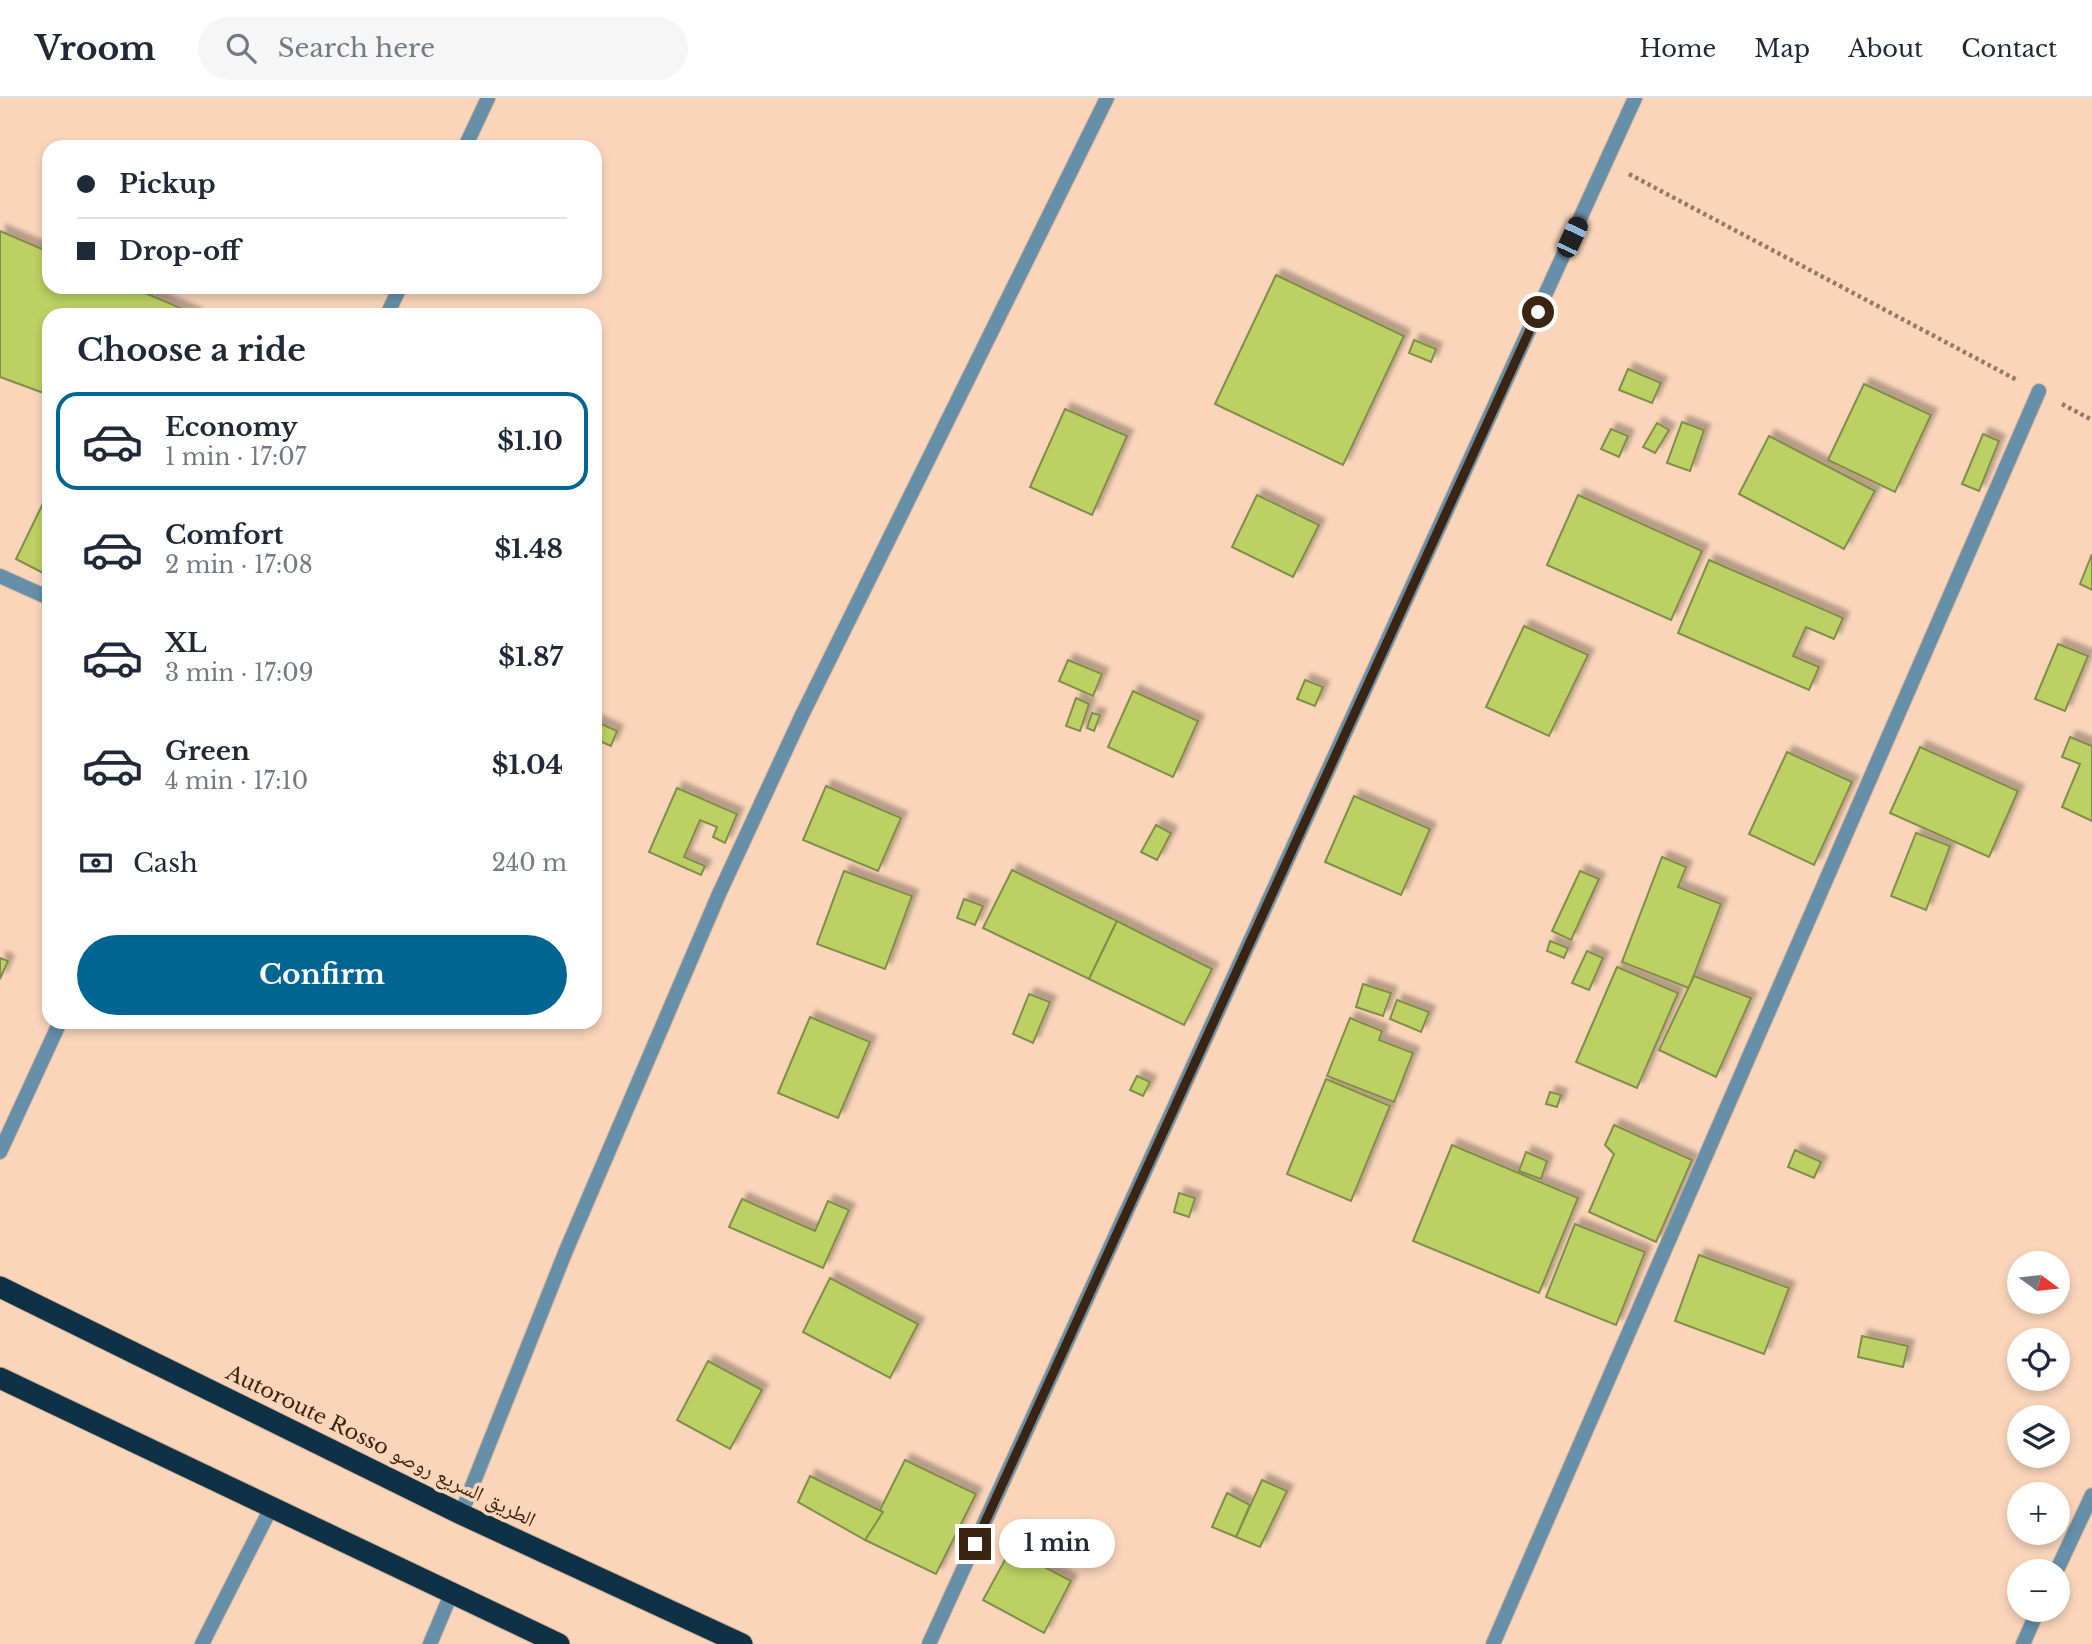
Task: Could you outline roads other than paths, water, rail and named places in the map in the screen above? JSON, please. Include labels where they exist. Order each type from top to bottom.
[{"type":"highway","name":"Autoroute Rosso الطريق السريع روصو","points":[[0,1287],[461,1514],[742,1644]]},
{"type":"highway","points":[[0,1378],[559,1644]]},
{"type":"street","points":[[468,140],[488,98]]},
{"type":"street","points":[[461,1514],[565,1253],[719,894],[802,715],[1107,98]]},
{"type":"street","points":[[929,1644],[1636,98]]},
{"type":"street","points":[[1493,1644],[2039,391]]},
{"type":"street","points":[[0,576],[42,595]]},
{"type":"street","points":[[0,1152],[57,1029]]},
{"type":"street","points":[[2062,1559],[2092,1495]]},
{"type":"street","points":[[202,1644],[271,1508]]},
{"type":"street","points":[[430,1644],[452,1592]]},
{"type":"street","points":[[2023,1644],[2033,1622]]}]
